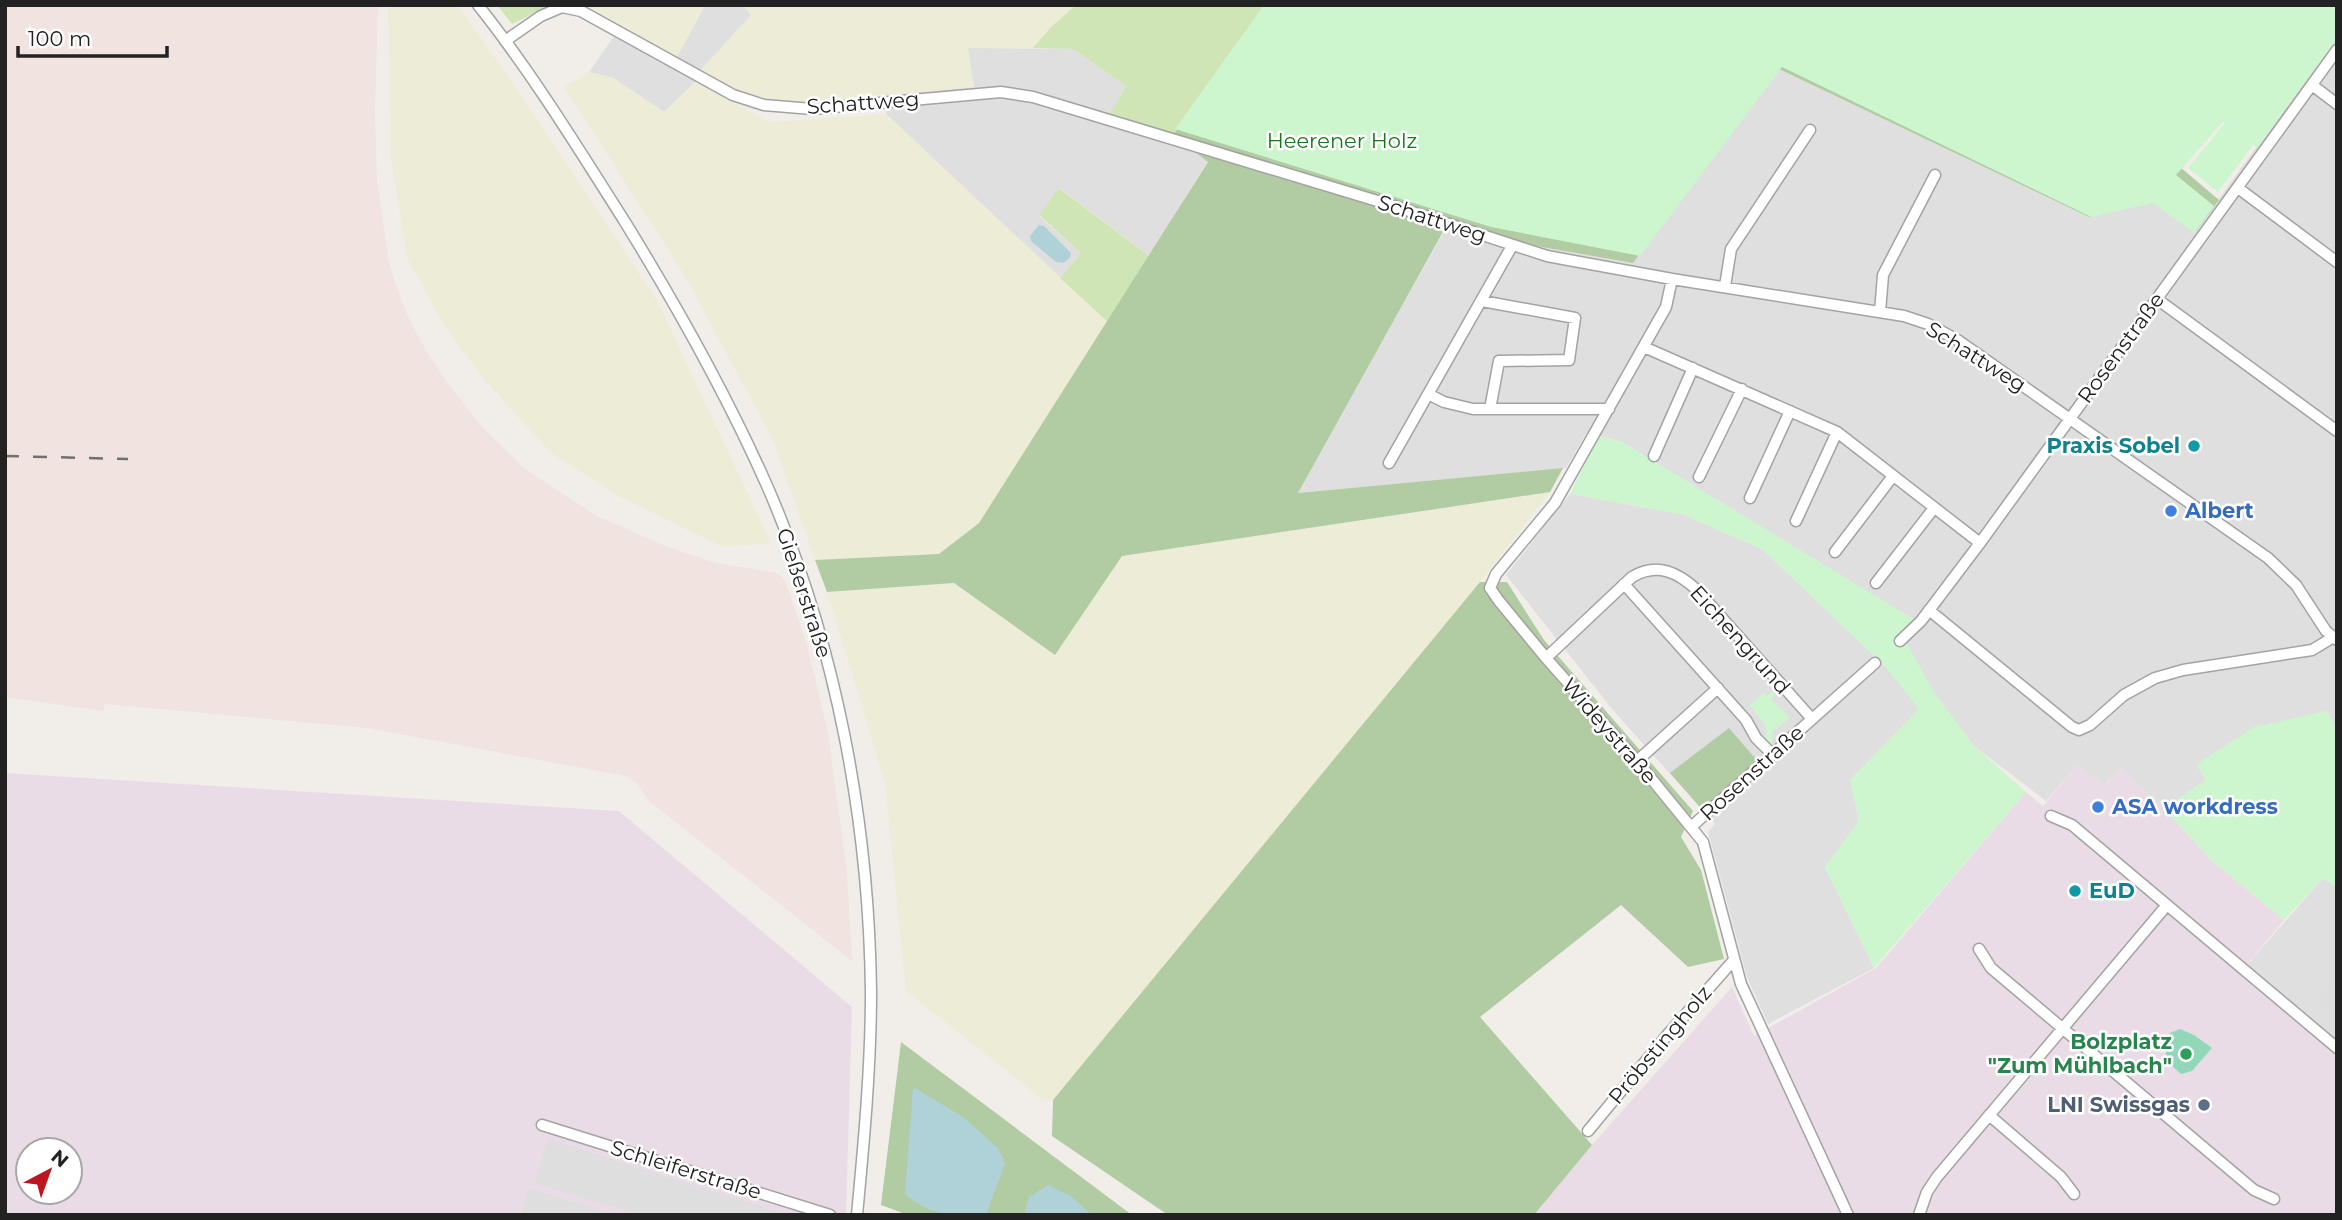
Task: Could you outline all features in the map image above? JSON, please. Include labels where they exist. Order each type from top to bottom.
[{"type":"street","points":[[478,5],[505,41]]},
{"type":"street","name":"Schattweg","points":[[505,41],[541,16],[562,6],[581,11],[733,95],[764,105],[812,110],[1001,92],[1033,97],[1394,206],[1547,256],[1904,316],[1942,330],[2283,570],[2335,639]]},
{"type":"street","name":"Gießerstraße","points":[[505,41],[594,174],[693,335],[769,491],[817,623],[845,740],[856,803],[866,907],[871,995],[857,1215]]},
{"type":"street","name":"Rosenstraße","points":[[1900,641],[1929,610],[1980,543],[2337,50]]},
{"type":"street","points":[[2312,85],[2337,104]]},
{"type":"street","points":[[1725,286],[1731,249],[1810,130]]},
{"type":"street","points":[[1880,312],[1883,275],[1935,175]]},
{"type":"street","points":[[2238,188],[2337,262]]},
{"type":"street","points":[[1389,463],[1512,246]]},
{"type":"street","name":"Wideystraße","points":[[1672,279],[1666,307],[1555,503],[1496,574],[1490,588],[1703,842],[1741,984],[1848,1215]]},
{"type":"street","points":[[2157,299],[2337,430]]},
{"type":"street","points":[[1482,301],[1575,318],[1569,360],[1499,361],[1490,409]]},
{"type":"street","points":[[1644,348],[1837,432],[1980,543]]},
{"type":"street","points":[[1654,456],[1693,368]]},
{"type":"street","points":[[1699,477],[1742,389]]},
{"type":"street","points":[[1428,394],[1458,407],[1609,409]]},
{"type":"street","points":[[1750,498],[1790,411]]},
{"type":"street","points":[[1796,521],[1837,432]]},
{"type":"street","points":[[1835,552],[1893,476]]},
{"type":"street","points":[[1876,583],[1934,508]]},
{"type":"street","name":"Eichengrund","points":[[1546,658],[1624,584],[1643,571],[1665,570],[1689,582],[1812,719]]},
{"type":"street","points":[[1624,584],[1718,688],[1772,754]]},
{"type":"street","points":[[1929,610],[2079,730],[2090,725],[2124,695],[2155,678],[2183,670],[2312,650],[2335,639]]},
{"type":"street","name":"Rosenstraße","points":[[1691,827],[1875,663]]},
{"type":"street","points":[[1637,761],[1718,688]]},
{"type":"street","points":[[2051,817],[2072,825],[2337,1048]]},
{"type":"street","points":[[1919,1215],[1927,1192],[2167,905]]},
{"type":"street","points":[[1979,949],[1991,968],[2254,1190],[2274,1199]]},
{"type":"street","name":"Pröbstingholz","points":[[1588,1131],[1733,961]]},
{"type":"street","points":[[1989,1115],[2062,1177],[2074,1194]]},
{"type":"street","name":"Schleiferstraße","points":[[542,1125],[830,1215]]},
{"type":"shaded area","points":[[5,5],[378,5],[375,111],[377,181],[388,257],[410,321],[452,389],[482,427],[525,469],[597,516],[665,546],[716,563],[778,573],[785,580],[807,645],[828,733],[847,872],[852,961],[649,801],[636,782],[625,776],[367,728],[105,704],[103,711],[5,697]]},
{"type":"shaded area","points":[[705,5],[743,5],[752,14],[700,71],[696,81],[664,112],[613,78],[589,72],[621,26],[677,57]]},
{"type":"shaded area","points":[[2337,36],[2337,727],[2326,711],[2197,765],[2206,780],[2164,809],[2122,769],[2104,785],[2077,765],[2046,801],[1974,746],[1934,695],[1850,780],[1859,821],[1825,867],[1874,968],[1768,1024],[1747,977],[1708,832],[1715,824],[1612,709],[1506,575],[1570,494],[1682,514],[1762,549],[1884,665],[1922,625],[1622,442],[1587,432],[1566,468],[1297,493],[1450,221],[1775,67],[2089,217],[2155,200],[2197,229]]},
{"type":"shaded area","points":[[967,48],[1073,49],[1126,86],[1111,113],[1173,135],[1208,161],[1149,256],[1060,188],[1039,216],[1081,253],[1060,278],[886,114],[887,95],[974,87]]},
{"type":"shaded area","points":[[2077,765],[2105,785],[2122,769],[2211,860],[2284,920],[2240,973],[2337,1053],[2337,1215],[1534,1215],[1592,1145],[1732,987],[1754,1036],[1876,968],[2026,792],[2043,806]]},
{"type":"shaded area","points":[[5,773],[619,811],[852,1007],[846,1215],[5,1215]]},
{"type":"shaded area","points":[[2323,878],[2337,888],[2337,1053],[2240,973]]},
{"type":"shaded area","points":[[2337,975],[2337,1015],[2317,998]]},
{"type":"shaded area","points":[[548,1139],[789,1215],[640,1215],[535,1183]]},
{"type":"shaded area","points":[[529,1188],[615,1215],[521,1215]]},
{"type":"green space","points":[[388,5],[458,5],[659,304],[771,543],[723,547],[616,495],[551,453],[482,377],[443,324],[407,258],[391,160]]},
{"type":"green space","points":[[497,5],[551,5],[512,24]]},
{"type":"green space","points":[[585,5],[705,5],[677,57]]},
{"type":"green space","points":[[743,5],[1076,5],[1051,27],[1033,48],[968,48],[974,87],[801,103],[758,97],[719,82],[700,71],[751,15]]},
{"type":"green space","points":[[1076,5],[1267,5],[1173,135],[1110,114],[1126,86],[1073,49],[1033,48],[1051,27]]},
{"type":"green space","name":"Heerener Holz","points":[[1264,5],[2337,5],[2337,38],[2257,148],[2253,145],[2218,192],[2188,168],[2225,123],[2223,122],[2176,175],[2214,206],[2194,233],[2153,203],[2091,217],[1782,67],[1640,256],[1491,227],[1175,129]]},
{"type":"green space","name":"Heerener Holz","points":[[1267,5],[2337,5],[2237,99],[2180,167],[2219,200],[2197,229],[2153,200],[2089,217],[1775,67],[1633,263],[1514,242],[1449,221],[1298,493],[1563,468],[1550,492],[1122,556],[1055,655],[954,583],[827,592],[815,560],[939,554],[979,523],[1208,162],[1173,135]]},
{"type":"green space","points":[[589,72],[613,78],[664,112],[696,81],[769,122],[886,114],[1108,322],[979,523],[939,554],[815,560],[772,438],[683,273],[564,87]]},
{"type":"green space","points":[[1059,188],[1149,256],[1108,322],[1060,278],[1081,253],[1039,215]]},
{"type":"green space","points":[[1599,436],[1622,442],[1922,624],[1906,642],[1935,694],[1974,746],[2026,792],[1874,968],[1825,867],[1859,821],[1850,780],[1919,709],[1884,665],[1762,549],[1682,514],[1570,494]]},
{"type":"green space","points":[[1550,492],[1480,582],[1053,1100],[1043,1100],[906,991],[885,783],[827,592],[953,583],[1055,655],[1122,556]]},
{"type":"green space","points":[[1480,582],[1507,582],[1544,640],[1693,811],[1681,837],[1701,870],[1724,959],[1688,967],[1621,905],[1480,1017],[1592,1145],[1534,1215],[1168,1215],[1052,1136],[1053,1100]]},
{"type":"green space","points":[[1775,689],[1777,692],[1771,699],[1790,718],[1773,731],[1771,750],[1767,746],[1766,726],[1750,705],[1763,693],[1767,696]]},
{"type":"green space","points":[[2326,711],[2337,727],[2337,888],[2323,878],[2284,920],[2211,860],[2164,809],[2206,780],[2197,764],[2254,727]]},
{"type":"green space","points":[[1729,728],[1761,765],[1706,814],[1670,773]]},
{"type":"green space","name":"Bolzplatz \"Zum Mühlbach\"","points":[[2180,1029],[2212,1048],[2192,1071],[2181,1074],[2167,1061],[2165,1044],[2170,1033]]},
{"type":"green space","points":[[901,1042],[1132,1215],[908,1215],[881,1205]]},
{"type":"water","points":[[1039,225],[1044,226],[1071,253],[1070,258],[1063,263],[1056,262],[1031,241],[1030,236]]},
{"type":"water","points":[[913,1087],[963,1117],[998,1148],[1005,1163],[986,1215],[934,1211],[905,1194]]},
{"type":"water","points":[[1048,1185],[1071,1196],[1092,1215],[1024,1215],[1029,1197]]},
{"type":"railway","points":[[5,456],[128,459]]},
{"type":"place","name":"Praxis Sobel","points":[[2194,446]]},
{"type":"place","name":"Albert","points":[[2171,511]]},
{"type":"place","name":"ASA workdress","points":[[2098,807]]},
{"type":"place","name":"EuD","points":[[2075,891]]},
{"type":"place","name":"Bolzplatz \"Zum Mühlbach\"","points":[[2186,1054]]},
{"type":"place","name":"LNI Swissgas","points":[[2204,1105]]}]
